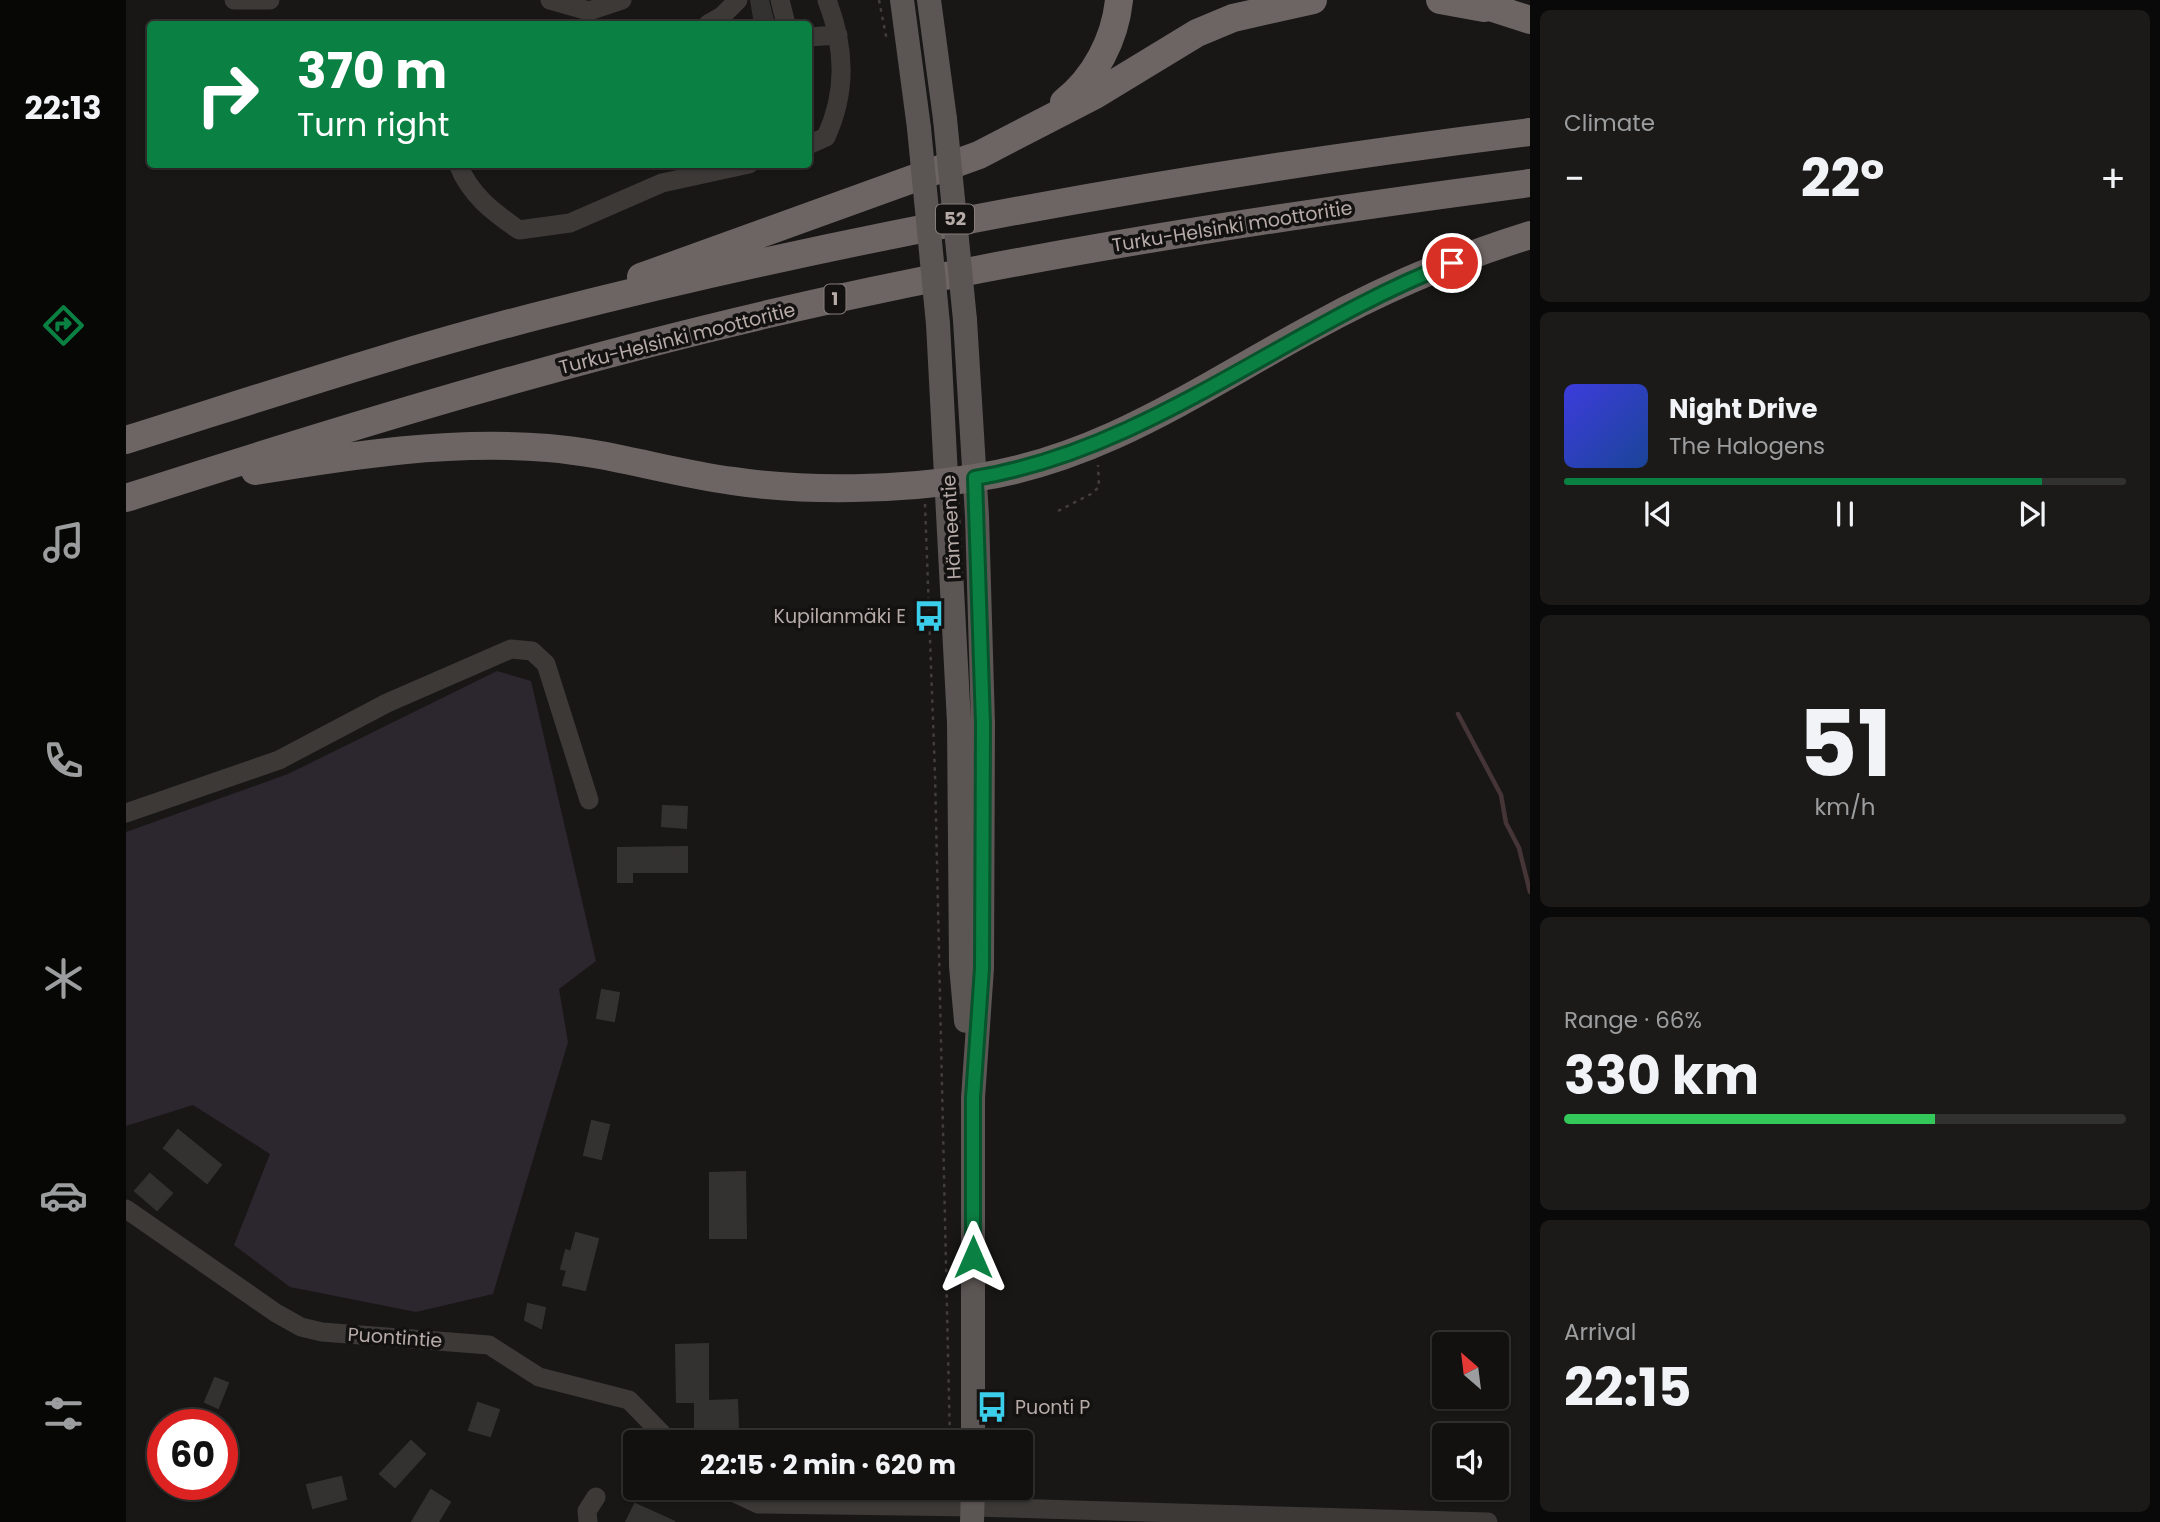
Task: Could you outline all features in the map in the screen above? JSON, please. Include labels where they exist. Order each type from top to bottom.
[{"type":"highway","points":[[1038,123],[1075,93],[1096,65],[1115,26],[1119,0]]},
{"type":"highway","points":[[547,313],[703,253],[979,155],[1095,95],[1197,33],[1233,18],[1313,0]]},
{"type":"highway","points":[[1440,0],[1478,4],[1530,20]]},
{"type":"highway","points":[[126,440],[547,313],[845,244],[1171,183],[1530,132]]},
{"type":"highway","name":"Turku-Helsinki moottoritie","points":[[126,498],[495,384],[869,292],[1054,254],[1396,200],[1530,183]]},
{"type":"highway","points":[[156,489],[380,451],[462,444],[549,448],[596,454],[758,485],[828,487],[949,481],[1050,461],[1109,440],[1147,422],[1315,326],[1389,290],[1530,235]]},
{"type":"main road","name":"Hämeentie","points":[[902,0],[919,128],[938,324],[949,481],[959,722],[961,966],[973,1098],[973,1430]]},
{"type":"main road","name":"Hämeentie","points":[[929,0],[965,320],[949,481]]},
{"type":"street","points":[[234,0],[270,0]]},
{"type":"street","points":[[550,0],[589,11],[622,0]]},
{"type":"street","points":[[707,21],[721,0]]},
{"type":"street","points":[[709,21],[738,0]]},
{"type":"street","points":[[780,0],[785,21]]},
{"type":"street","points":[[812,143],[827,137],[839,110],[843,76],[838,35],[827,0]]},
{"type":"street","points":[[812,37],[838,35]]},
{"type":"street","points":[[459,168],[464,181],[491,211],[519,230],[570,223],[662,183],[731,168]]},
{"type":"street","points":[[126,813],[279,760],[387,703],[511,649],[532,651],[546,664],[589,800]]},
{"type":"street","name":"Puontintie","points":[[126,1209],[276,1313],[301,1327],[322,1332],[489,1345],[540,1377],[629,1400],[658,1430]]},
{"type":"street","points":[[588,1522],[587,1511],[596,1497]]},
{"type":"street","points":[[750,1500],[758,1504],[972,1506],[1488,1522]]},
{"type":"path","points":[[1058,511],[1091,494],[1098,487],[1101,476],[1096,459]]},
{"type":"path","points":[[949,481],[934,761],[950,1430]]},
{"type":"shaded area","points":[[497,671],[531,681],[596,961],[559,989],[568,1042],[493,1294],[416,1312],[290,1287],[234,1245],[270,1154],[193,1105],[126,1126],[126,832],[288,774]]},
{"type":"building","points":[[751,0],[768,0],[773,21],[754,21]]},
{"type":"building","points":[[663,806],[687,807],[686,828],[662,826]]},
{"type":"building","points":[[687,847],[687,872],[632,872],[632,882],[618,882],[618,848]]},
{"type":"building","points":[[602,990],[619,993],[614,1021],[597,1018]]},
{"type":"building","points":[[592,1121],[609,1125],[601,1159],[584,1155]]},
{"type":"building","points":[[178,1130],[221,1165],[207,1183],[164,1148]]},
{"type":"building","points":[[745,1172],[746,1238],[710,1238],[710,1173]]},
{"type":"building","points":[[150,1174],[172,1193],[157,1210],[135,1191]]},
{"type":"building","points":[[576,1233],[598,1239],[585,1290],[563,1285],[567,1270],[561,1269],[566,1250],[571,1252]]},
{"type":"building","points":[[528,1304],[545,1308],[541,1328],[525,1320]]},
{"type":"building","points":[[708,1344],[708,1401],[737,1400],[738,1427],[695,1428],[695,1402],[677,1402],[676,1345]]},
{"type":"building","points":[[215,1378],[228,1383],[218,1408],[205,1402]]},
{"type":"building","points":[[478,1403],[499,1410],[490,1436],[469,1430]]},
{"type":"building","points":[[411,1441],[425,1454],[395,1487],[380,1474]]},
{"type":"building","points":[[341,1477],[346,1499],[313,1508],[307,1485]]},
{"type":"building","points":[[431,1490],[450,1502],[438,1522],[412,1522]]},
{"type":"building","points":[[635,1504],[675,1522],[626,1522]]},
{"type":"waterway","points":[[1458,714],[1501,795],[1506,823],[1519,848],[1530,892]]},
{"type":"place","name":"Kupilanmäki E","points":[[929,616]]},
{"type":"place","name":"Puonti P","points":[[992,1407]]},
{"type":"route","points":[[973,1257],[973,1098],[982,968],[983,724],[975,478],[1050,461],[1109,440],[1147,422],[1315,326],[1452,263]]}]
